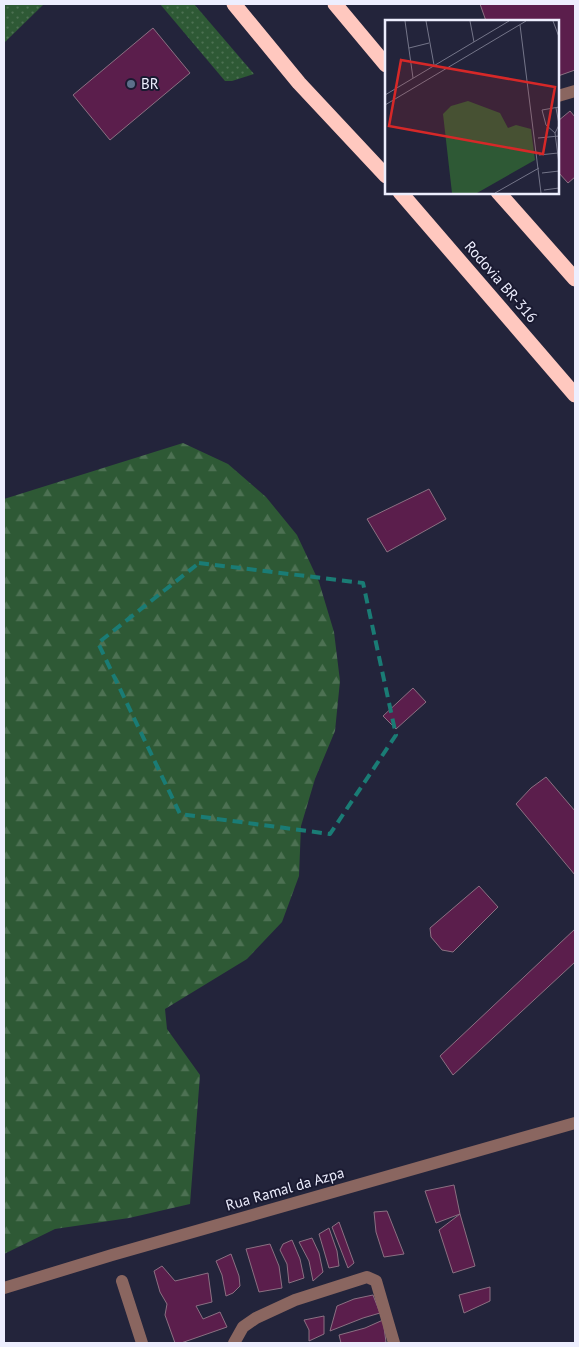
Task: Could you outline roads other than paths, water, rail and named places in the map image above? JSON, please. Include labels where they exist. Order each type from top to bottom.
[{"type":"highway","points":[[234,4],[299,82],[385,175]]},
{"type":"highway","points":[[335,4],[385,63]]},
{"type":"highway","name":"Rodovia BR-316","points":[[402,194],[575,395]]},
{"type":"highway","points":[[500,194],[575,279]]},
{"type":"street","points":[[559,96],[575,90]]},
{"type":"street","name":"Rua Ramal da Azpa","points":[[4,1288],[112,1255],[575,1123]]},
{"type":"street","points":[[234,1343],[243,1327],[256,1318],[294,1300],[365,1278],[376,1281],[394,1343]]},
{"type":"street","points":[[122,1281],[142,1343]]},
{"type":"place","name":"BR","points":[[131,84]]}]
